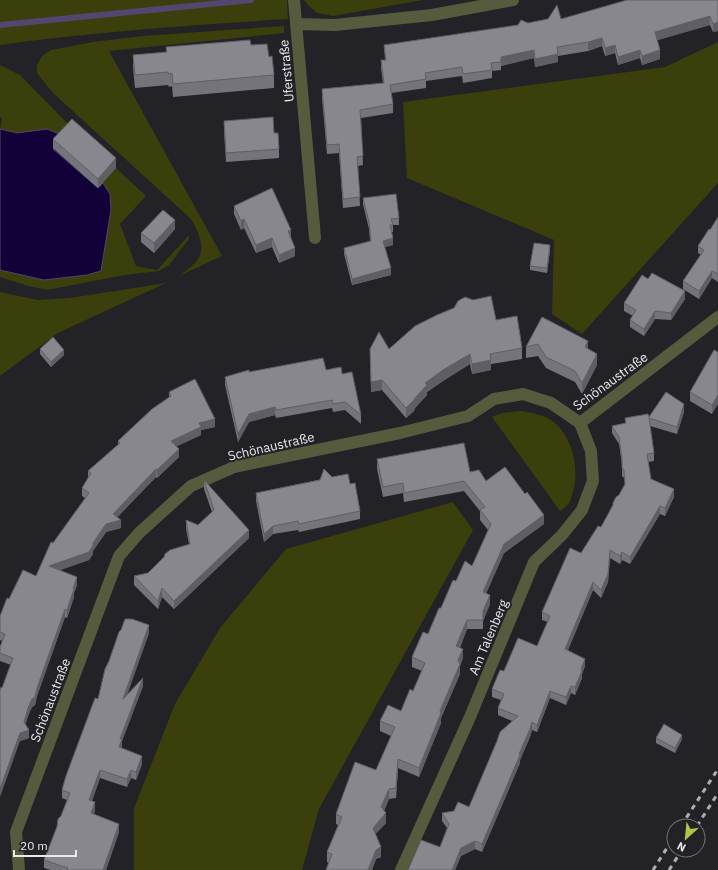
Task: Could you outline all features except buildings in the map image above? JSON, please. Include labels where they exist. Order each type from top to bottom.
[{"type":"street","points":[[294,0],[296,20]]},
{"type":"street","name":"Uferstraße","points":[[315,238],[296,20],[335,25],[432,15],[513,0]]},
{"type":"street","name":"Schönaustraße","points":[[19,870],[16,832],[119,556],[139,533],[191,486],[234,467],[400,434],[468,416],[494,399],[523,394],[551,403],[580,423],[718,317]]},
{"type":"street","name":"Am Talenberg","points":[[401,870],[470,717],[534,562],[562,535],[582,510],[593,481],[591,451],[580,423]]},
{"type":"green space","points":[[0,0],[287,0],[288,19],[144,29],[0,45]]},
{"type":"green space","points":[[304,0],[423,0],[333,16],[317,13]]},
{"type":"green space","points":[[284,26],[284,33],[109,51],[222,256],[179,276],[196,262],[201,251],[199,234],[191,219],[53,93],[37,73],[37,65],[42,56],[51,50],[93,42],[142,36]]},
{"type":"green space","points":[[718,42],[718,183],[582,334],[552,314],[554,240],[407,178],[403,102],[665,67]]},
{"type":"green space","points":[[0,65],[20,75],[72,128],[53,148],[47,129],[17,133],[0,129],[2,118],[0,117]]},
{"type":"green space","points":[[116,168],[146,196],[120,224],[136,266],[157,270],[189,235],[189,239],[169,265],[159,271],[125,275],[47,290],[28,286],[0,277],[0,270],[44,280],[110,194],[103,183]]},
{"type":"green space","points":[[166,283],[58,333],[0,376],[0,292],[38,300],[70,298]]},
{"type":"green space","points":[[521,411],[539,415],[551,420],[562,430],[571,447],[575,467],[574,486],[570,502],[560,511],[492,417],[502,413]]},
{"type":"green space","points":[[453,502],[473,530],[319,809],[302,870],[134,870],[134,808],[175,704],[220,628],[286,549]]},
{"type":"shaded area","points":[[0,129],[17,133],[47,129],[59,134],[53,149],[98,188],[103,183],[110,194],[111,210],[101,271],[87,275],[44,280],[0,270]]},
{"type":"waterway","points":[[0,25],[251,0]]},
{"type":"railway","points":[[686,818],[718,769]]},
{"type":"railway","points":[[702,818],[718,793]]},
{"type":"railway","points":[[653,870],[666,850]]},
{"type":"railway","points":[[669,870],[677,858]]}]
